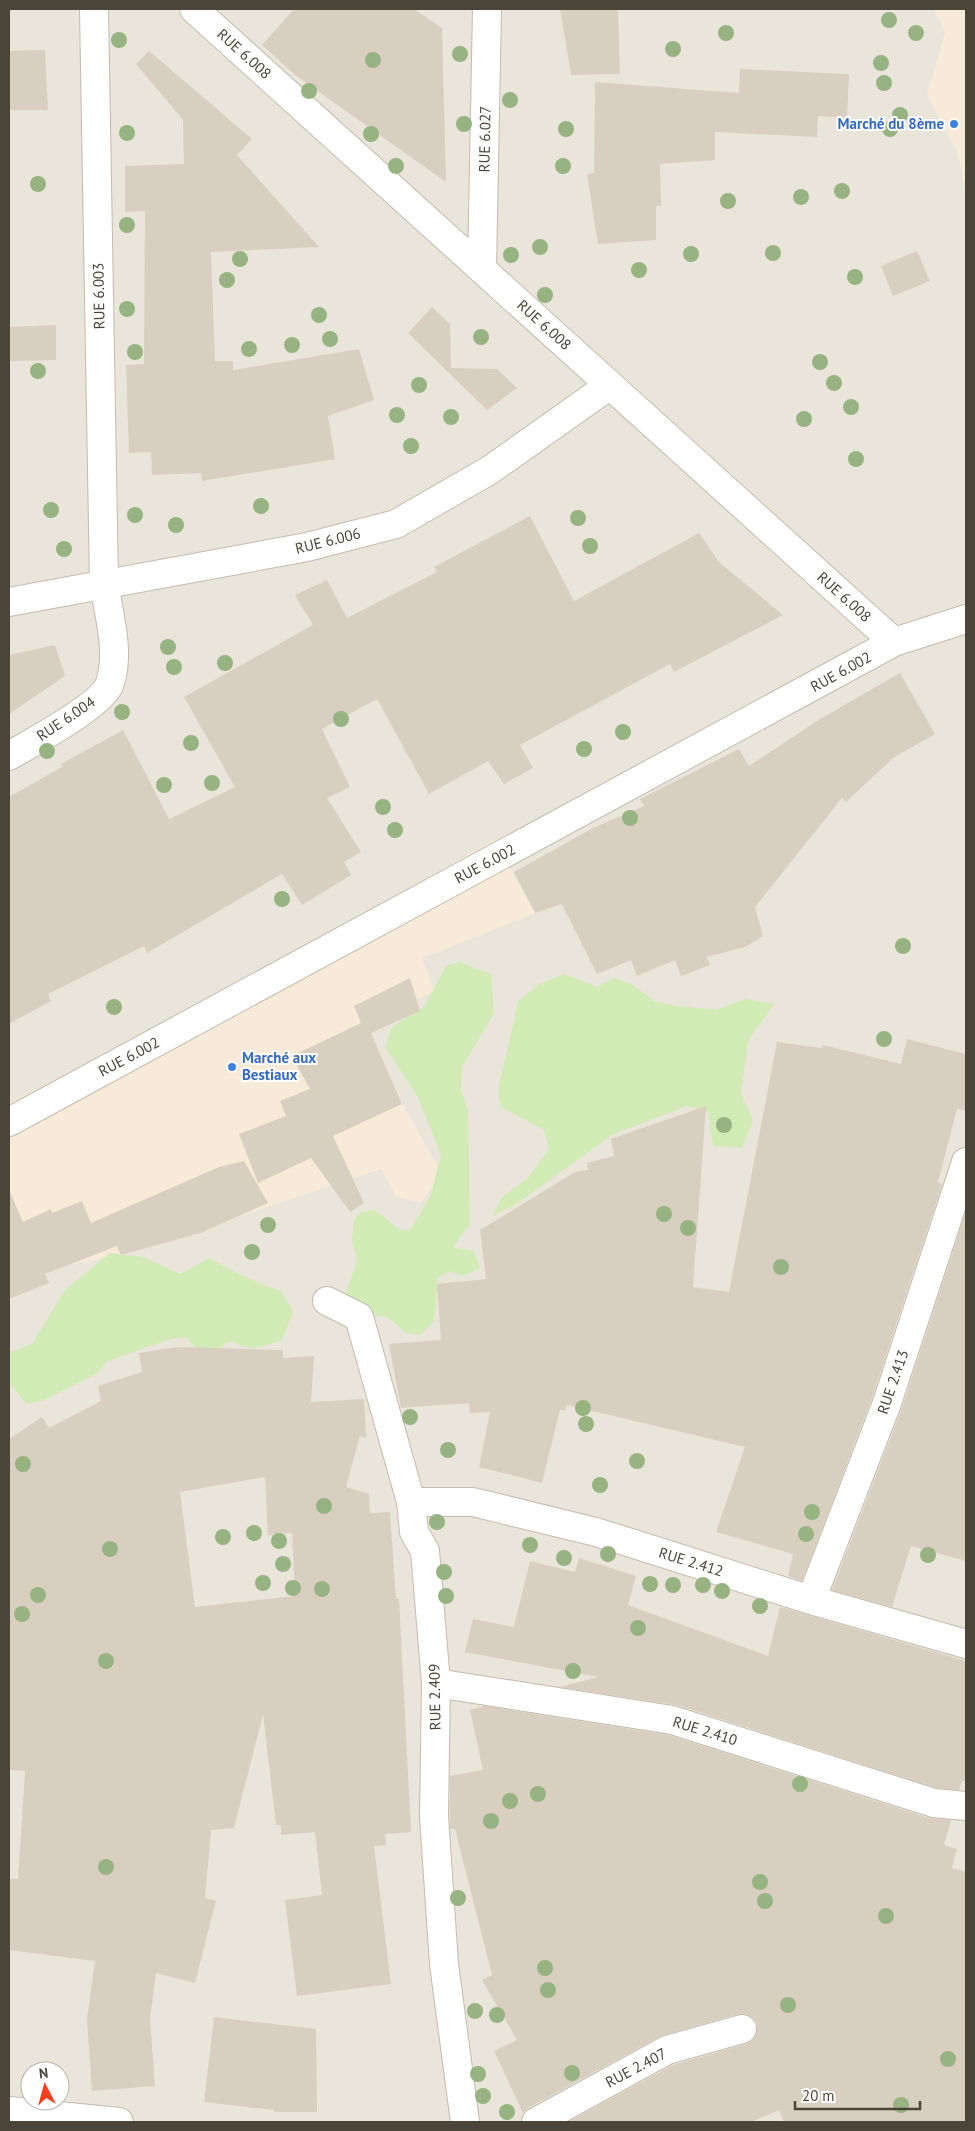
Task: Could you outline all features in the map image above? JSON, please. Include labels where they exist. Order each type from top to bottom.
[{"type":"street","name":"RUE 6.003","points":[[94,9],[104,584]]},
{"type":"street","name":"RUE 6.008","points":[[194,9],[894,642]]},
{"type":"street","name":"RUE 6.027","points":[[482,270],[487,9]]},
{"type":"street","name":"RUE 6.006","points":[[9,602],[307,547],[396,524],[490,470],[610,385]]},
{"type":"street","name":"RUE 6.004","points":[[9,756],[92,706],[110,684],[115,654],[104,584]]},
{"type":"street","name":"RUE 6.002","points":[[9,1122],[894,642],[966,619]]},
{"type":"street","name":"RUE 2.413","points":[[811,1600],[887,1403],[966,1162]]},
{"type":"street","name":"RUE 2.409","points":[[327,1301],[359,1317],[411,1502],[414,1532],[425,1551],[436,1683],[434,1827],[444,1964],[465,2122]]},
{"type":"street","name":"RUE 2.412","points":[[411,1502],[473,1502],[596,1532],[811,1600],[966,1644]]},
{"type":"street","name":"RUE 2.410","points":[[436,1683],[672,1720],[934,1803],[966,1806]]},
{"type":"street","name":"RUE 2.407","points":[[536,2122],[667,2050],[742,2029]]},
{"type":"street","points":[[9,2111],[119,2122]]},
{"type":"shaded area","points":[[9,9],[966,9],[966,2122],[9,2122]]},
{"type":"shaded area","name":"Marché du 8ème","points":[[934,9],[966,9],[966,194],[958,154],[927,94],[945,33]]},
{"type":"shaded area","name":"Marché aux Bestiaux","points":[[494,840],[535,913],[422,958],[435,992],[417,999],[420,1010],[371,1032],[402,1103],[442,1174],[421,1203],[396,1196],[381,1169],[240,1216],[205,1232],[121,1255],[70,1264],[45,1274],[9,1301],[9,1103],[245,981]]},
{"type":"green space","points":[[459,962],[491,974],[494,1013],[462,1067],[461,1089],[468,1110],[470,1224],[453,1247],[474,1251],[480,1268],[462,1276],[450,1271],[438,1278],[434,1321],[420,1335],[406,1333],[387,1317],[370,1316],[345,1296],[357,1260],[352,1240],[354,1220],[362,1212],[375,1210],[400,1230],[410,1230],[430,1197],[441,1155],[418,1097],[385,1047],[392,1027],[424,1007],[446,966]]},
{"type":"green space","points":[[565,974],[597,987],[614,978],[633,985],[654,1001],[677,1006],[717,1010],[745,999],[774,1004],[748,1041],[741,1093],[753,1121],[742,1148],[713,1146],[708,1111],[687,1106],[612,1135],[515,1205],[493,1216],[501,1198],[528,1178],[549,1149],[544,1130],[501,1107],[498,1090],[518,1002],[539,984]]},
{"type":"green space","points":[[110,1253],[143,1257],[180,1274],[209,1258],[243,1276],[282,1292],[293,1312],[282,1340],[251,1348],[239,1345],[233,1341],[225,1343],[216,1356],[199,1352],[186,1337],[171,1339],[108,1361],[96,1374],[42,1401],[27,1404],[9,1383],[9,1353],[32,1344],[65,1290]]},
{"type":"building","points":[[294,9],[414,9],[442,28],[446,182],[295,75],[262,45]]},
{"type":"building","points":[[560,9],[618,9],[620,74],[571,75]]},
{"type":"building","points":[[45,50],[48,110],[9,110],[9,51]]},
{"type":"building","points":[[149,51],[252,139],[237,155],[319,247],[211,252],[215,361],[233,361],[233,370],[359,349],[374,400],[328,416],[335,459],[202,481],[201,473],[152,475],[151,452],[129,453],[126,365],[144,364],[145,211],[125,212],[125,166],[184,164],[183,120],[136,64]]},
{"type":"building","points":[[740,69],[849,74],[847,118],[818,116],[817,137],[715,132],[715,160],[660,164],[661,206],[656,206],[656,240],[598,244],[587,174],[594,173],[595,82],[739,93]]},
{"type":"building","points":[[917,251],[930,281],[893,296],[881,266]]},
{"type":"building","points":[[432,307],[450,324],[451,368],[497,369],[517,388],[487,410],[408,333]]},
{"type":"building","points":[[56,325],[56,360],[9,361],[9,327]]},
{"type":"building","points":[[530,516],[574,601],[699,533],[719,562],[783,615],[674,672],[670,664],[520,745],[533,768],[504,784],[488,761],[429,794],[377,699],[322,729],[350,787],[327,798],[361,852],[344,862],[351,875],[302,905],[282,874],[147,953],[144,946],[48,994],[51,1001],[9,1024],[9,797],[62,767],[61,764],[123,730],[169,819],[235,787],[184,697],[313,625],[295,595],[327,580],[347,618],[437,572],[434,567]]},
{"type":"building","points":[[55,645],[65,676],[9,714],[9,655]]},
{"type":"building","points":[[900,673],[935,734],[893,758],[846,802],[842,798],[755,907],[763,936],[745,947],[707,957],[710,965],[681,976],[675,960],[637,976],[631,960],[597,974],[562,904],[535,913],[514,872],[593,828],[644,806],[640,799],[739,749],[749,766],[820,719]]},
{"type":"building","points":[[410,978],[420,1011],[371,1033],[402,1104],[333,1136],[364,1203],[350,1212],[311,1158],[258,1183],[239,1134],[286,1116],[280,1101],[310,1089],[292,1056],[361,1023],[354,1006]]},
{"type":"building","points":[[907,1039],[966,1054],[966,1111],[957,1109],[938,1182],[942,1185],[872,1398],[802,1581],[788,1576],[793,1554],[716,1532],[745,1447],[567,1405],[565,1411],[560,1410],[542,1483],[479,1467],[490,1412],[470,1413],[469,1403],[401,1408],[389,1344],[441,1340],[437,1284],[486,1279],[480,1230],[575,1172],[588,1170],[587,1163],[614,1156],[611,1139],[706,1106],[693,1287],[729,1292],[777,1042],[822,1048],[823,1045],[901,1064]]},
{"type":"building","points":[[244,1161],[268,1203],[201,1233],[121,1255],[117,1246],[45,1274],[49,1283],[9,1299],[9,1190],[23,1222],[51,1209],[52,1213],[82,1201],[91,1223],[219,1167]]},
{"type":"building","points":[[966,1211],[966,1561],[911,1546],[892,1607],[832,1590],[902,1408]]},
{"type":"building","points":[[177,1347],[283,1350],[283,1358],[314,1356],[311,1402],[364,1399],[366,1438],[360,1436],[346,1487],[369,1494],[370,1513],[390,1512],[396,1599],[399,1599],[411,1832],[385,1834],[386,1845],[374,1846],[391,1984],[297,1996],[285,1900],[322,1895],[315,1832],[281,1835],[281,1825],[276,1825],[263,1714],[234,1828],[211,1830],[205,1898],[216,1901],[195,1983],[156,1973],[150,2019],[155,2086],[92,2091],[87,2019],[95,1961],[9,1950],[9,1879],[18,1879],[25,1771],[9,1770],[9,1439],[42,1417],[49,1428],[101,1401],[98,1386],[142,1372],[139,1353]],"holes":[[[265,1477],[268,1535],[292,1533],[295,1596],[195,1607],[180,1492]]]},
{"type":"building","points":[[579,1558],[636,1576],[628,1605],[768,1656],[780,1607],[966,1661],[966,1781],[962,1781],[959,1790],[937,1788],[677,1705],[560,1687],[598,1677],[465,1652],[473,1619],[514,1627],[530,1561],[575,1572]]},
{"type":"building","points":[[485,1706],[668,1735],[929,1818],[951,1820],[944,1845],[957,1849],[952,1868],[966,1872],[966,2122],[784,2122],[779,2110],[751,2122],[568,2122],[673,2065],[746,2044],[753,2040],[757,2032],[757,2024],[753,2018],[745,2014],[738,2014],[660,2036],[528,2108],[523,2113],[494,2051],[517,2040],[482,1980],[492,1975],[455,1829],[450,1829],[450,1776],[483,1770],[470,1710]]},
{"type":"building","points":[[214,2017],[316,2029],[317,2112],[274,2112],[274,2110],[204,2102]]},
{"type":"place","name":"Marché du 8ème","points":[[954,124]]},
{"type":"place","name":"Marché aux Bestiaux","points":[[232,1067]]}]
